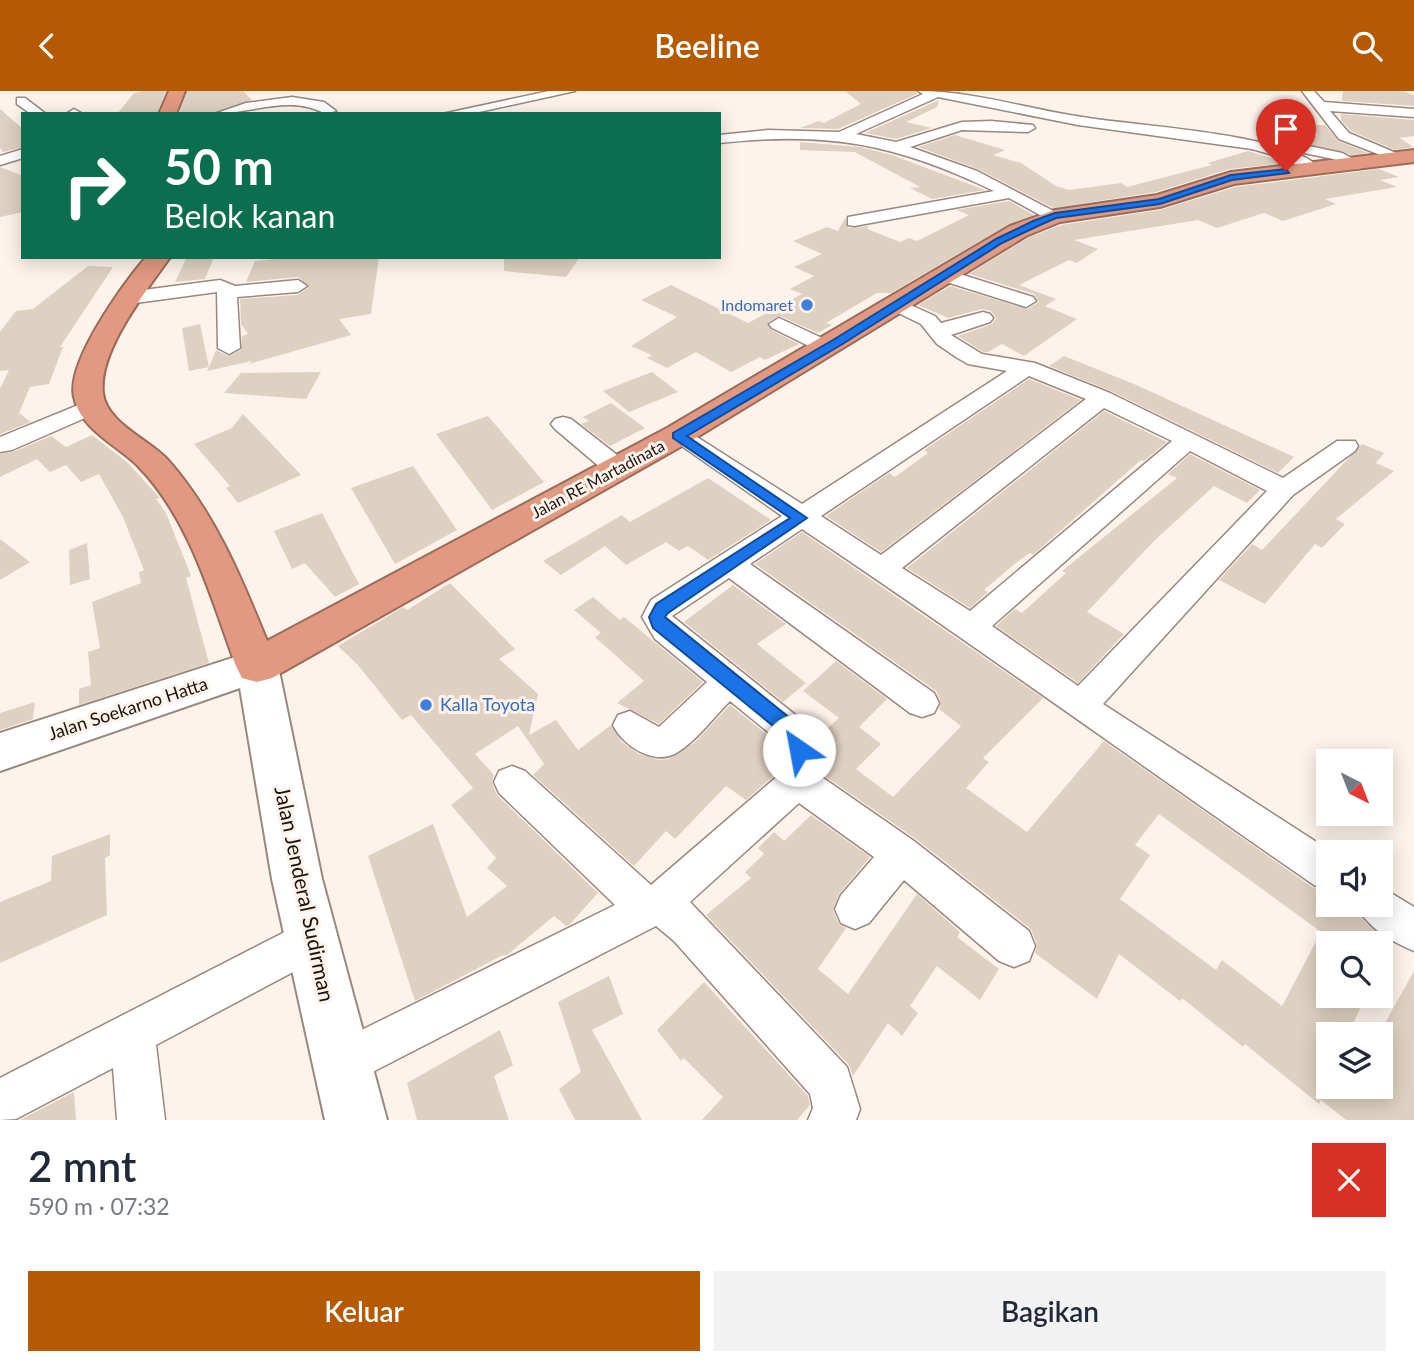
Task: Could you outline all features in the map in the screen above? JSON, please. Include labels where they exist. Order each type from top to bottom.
[{"type":"highway","points":[[167,112],[177,91]]},
{"type":"highway","name":"Jalan RE Martadinata","points":[[257,666],[678,436],[828,348],[999,241],[1055,216],[1160,201],[1231,178],[1404,161]]},
{"type":"highway","points":[[157,259],[135,284],[88,374],[88,397],[98,418],[150,460],[181,499],[212,553],[257,666]]},
{"type":"main road","name":"Jalan Soekarno Hatta","points":[[0,752],[257,666]]},
{"type":"main road","name":"Jalan Jenderal Sudirman","points":[[257,666],[297,879],[356,1120]]},
{"type":"street","points":[[459,112],[569,91]]},
{"type":"street","points":[[1308,91],[1385,104],[1414,113]]},
{"type":"street","points":[[1308,91],[1344,137],[1404,161]]},
{"type":"street","points":[[844,134],[930,92],[1140,130]]},
{"type":"street","points":[[21,101],[37,112]]},
{"type":"street","points":[[231,112],[293,101],[318,104],[330,111]]},
{"type":"street","points":[[1321,107],[1385,104]]},
{"type":"street","points":[[1385,104],[1396,124]]},
{"type":"street","points":[[1051,112],[1078,121],[1140,130],[1296,147],[1358,165]]},
{"type":"street","points":[[899,146],[947,126],[969,124],[1051,130],[1078,121]]},
{"type":"street","points":[[721,139],[797,131],[844,134],[899,146],[966,170],[1055,216]]},
{"type":"street","points":[[1243,141],[1280,152],[1313,168]]},
{"type":"street","points":[[0,161],[21,154]]},
{"type":"street","points":[[854,221],[1011,193]]},
{"type":"street","points":[[944,275],[1026,301]]},
{"type":"street","points":[[128,298],[220,286],[226,288],[229,348]]},
{"type":"street","points":[[227,292],[298,286]]},
{"type":"street","points":[[897,305],[928,320],[944,340],[976,359],[1027,368],[1102,398],[1284,489]]},
{"type":"street","points":[[936,330],[957,328],[983,318]]},
{"type":"street","points":[[779,324],[828,348]]},
{"type":"street","points":[[343,1063],[653,905],[798,781],[799,750],[791,730],[666,631],[657,617],[662,608],[1027,368]]},
{"type":"street","points":[[882,569],[1102,398]]},
{"type":"street","points":[[3,445],[93,406]]},
{"type":"street","points":[[563,424],[617,468]]},
{"type":"street","points":[[678,436],[971,627],[1080,706],[1316,864]]},
{"type":"street","points":[[971,627],[1188,440]]},
{"type":"street","points":[[1080,706],[1284,489],[1346,446]]},
{"type":"street","points":[[731,565],[922,703]]},
{"type":"street","points":[[630,725],[648,740],[666,742],[730,681]]},
{"type":"street","points":[[798,781],[901,854],[1014,946]]},
{"type":"street","points":[[512,782],[653,905],[688,927],[831,1083],[837,1109],[832,1120]]},
{"type":"street","points":[[855,909],[901,854]]},
{"type":"street","points":[[1393,916],[1414,931]]},
{"type":"street","points":[[0,1104],[312,939]]},
{"type":"street","points":[[133,1034],[141,1120]]},
{"type":"building","points":[[166,91],[158,112],[119,112],[134,93]]},
{"type":"building","points":[[187,91],[243,91],[252,100],[218,112],[180,112]]},
{"type":"building","points":[[845,91],[916,91],[917,94],[838,129],[800,128],[819,121],[824,123],[861,104]]},
{"type":"building","points":[[1343,91],[1403,91],[1414,95],[1414,106],[1342,101]]},
{"type":"building","points":[[939,100],[937,107],[906,122],[932,128],[896,139],[865,133]]},
{"type":"building","points":[[0,109],[21,127],[21,148],[3,152],[0,148]]},
{"type":"building","points":[[1341,114],[1414,120],[1414,136],[1400,138],[1413,147],[1395,150],[1351,131],[1341,120]]},
{"type":"building","points":[[1309,125],[1325,125],[1338,141],[1368,153],[1351,155],[1293,140],[1318,135]]},
{"type":"building","points":[[955,135],[1005,150],[993,155],[1021,163],[1056,186],[1069,190],[1121,183],[1127,187],[1212,165],[1208,163],[1248,151],[1286,163],[1230,169],[1156,192],[1053,208],[978,169],[918,147]]},
{"type":"building","points":[[800,142],[860,147],[892,155],[985,190],[932,199],[910,188],[920,187],[855,152],[800,150]]},
{"type":"building","points":[[0,167],[21,175],[21,212],[0,217]]},
{"type":"building","points":[[1379,169],[1399,177],[1380,180],[1397,187],[1325,199],[1336,204],[1283,221],[1264,213],[1217,228],[1198,220],[1074,240],[1098,249],[1077,263],[1069,260],[1019,285],[1056,299],[1045,306],[1077,319],[1024,356],[1002,344],[983,352],[958,336],[992,324],[996,318],[991,311],[982,309],[948,318],[918,305],[950,286],[1027,309],[1039,302],[1034,294],[969,274],[1027,238],[1061,225],[1160,210],[1235,187]]},
{"type":"building","points":[[1009,201],[1034,215],[1009,224],[891,293],[877,293],[826,323],[832,325],[818,333],[780,316],[768,322],[771,330],[799,344],[765,360],[760,357],[731,372],[696,352],[667,368],[647,358],[652,355],[631,346],[677,317],[641,300],[671,285],[748,323],[802,294],[790,289],[814,276],[794,267],[822,254],[793,241],[827,227],[838,231],[845,218],[848,228],[869,226],[867,229],[900,242],[909,238],[917,241],[969,215],[956,210]]},
{"type":"building","points":[[186,259],[213,259],[205,279],[175,282]]},
{"type":"building","points":[[379,259],[371,314],[339,319],[351,335],[249,364],[252,361],[207,371],[216,350],[228,356],[241,350],[242,336],[248,334],[241,324],[240,299],[298,295],[309,287],[298,277],[246,282],[255,261]]},
{"type":"building","points":[[504,259],[579,259],[566,277],[504,271]]},
{"type":"building","points":[[88,266],[113,267],[60,347],[63,347],[49,384],[30,387],[19,413],[31,422],[0,434],[0,389],[9,370],[0,371],[0,332],[16,311],[33,309]]},
{"type":"building","points":[[200,324],[209,367],[189,371],[182,328]]},
{"type":"building","points":[[1064,356],[1134,384],[1294,457],[1278,473],[1111,391],[1049,366]]},
{"type":"building","points":[[321,372],[306,399],[224,393],[241,373]]},
{"type":"building","points":[[652,372],[678,392],[629,412],[603,391]]},
{"type":"building","points":[[1029,379],[1081,400],[881,552],[826,516],[889,473],[895,477],[928,453],[924,450]]},
{"type":"building","points":[[611,403],[645,428],[610,446],[581,424],[589,421],[583,417]]},
{"type":"building","points":[[1104,411],[1167,442],[1144,461],[1141,460],[1033,555],[1030,553],[1017,562],[984,590],[988,592],[970,608],[907,568]]},
{"type":"building","points":[[243,414],[301,475],[238,503],[226,488],[230,486],[194,444],[232,428]]},
{"type":"building","points":[[488,416],[544,482],[492,510],[436,434]]},
{"type":"building","points":[[92,435],[128,463],[160,498],[156,499],[166,513],[191,576],[186,578],[209,663],[79,705],[79,689],[91,685],[88,652],[100,648],[92,602],[141,583],[139,572],[144,570],[123,517],[99,474],[81,482],[66,465],[50,472],[37,459],[0,477],[0,454],[13,452],[51,436],[66,447]]},
{"type":"building","points":[[1362,444],[1384,453],[1376,463],[1394,471],[1336,519],[1345,524],[1322,548],[1315,544],[1265,604],[1219,580],[1252,544],[1262,550]]},
{"type":"building","points":[[1190,454],[1260,490],[1247,503],[1214,486],[1154,541],[1087,612],[1124,634],[1078,683],[996,626],[1015,609],[1022,613],[1066,573],[1062,571],[1177,478],[1168,474]]},
{"type":"building","points":[[413,466],[457,530],[395,564],[351,488]]},
{"type":"building","points":[[708,478],[771,520],[708,560],[688,546],[679,551],[666,542],[626,565],[605,546],[561,575],[543,561],[622,515],[630,522]]},
{"type":"building","points":[[322,513],[359,584],[335,597],[305,563],[292,569],[274,531]]},
{"type":"building","points":[[802,532],[1043,698],[983,758],[989,762],[966,788],[1027,832],[1104,741],[1316,889],[1316,917],[1362,917],[1377,931],[1320,931],[1159,814],[1135,845],[1150,855],[1120,899],[1216,970],[1222,960],[1282,1006],[1316,941],[1316,1008],[1360,1008],[1354,1022],[1316,1022],[1316,1099],[1393,1099],[1393,1022],[1385,1022],[1414,971],[1414,1120],[1346,1120],[1321,1100],[1319,1104],[1245,1044],[1243,1047],[1182,998],[1180,1001],[1119,954],[1097,999],[1035,953],[1037,945],[1031,929],[916,839],[819,772],[819,750],[814,740],[839,718],[803,691],[836,661],[887,699],[859,727],[881,744],[856,769],[893,797],[961,726],[939,709],[941,702],[936,691],[755,564]]},
{"type":"building","points":[[0,539],[30,562],[0,580]]},
{"type":"building","points":[[87,543],[90,579],[70,585],[69,550]]},
{"type":"building","points":[[450,583],[515,649],[499,659],[538,694],[529,735],[556,720],[578,750],[611,725],[622,742],[639,754],[659,760],[669,759],[694,743],[730,705],[776,742],[779,750],[777,773],[746,800],[726,786],[675,839],[666,831],[634,866],[533,775],[544,764],[518,726],[475,754],[494,775],[492,783],[497,795],[598,893],[569,925],[566,926],[554,916],[507,955],[415,1001],[368,856],[433,824],[467,917],[507,886],[487,868],[496,858],[451,805],[473,788],[411,715],[402,720],[357,664],[338,646],[403,607],[407,610]]},
{"type":"building","points":[[733,585],[786,624],[757,644],[806,683],[783,702],[684,622]]},
{"type":"building","points":[[593,597],[620,620],[624,617],[703,682],[659,724],[617,703],[644,681],[595,637],[601,633],[574,610]]},
{"type":"building","points":[[35,702],[33,719],[0,730],[0,713]]},
{"type":"building","points":[[811,815],[870,857],[839,894],[833,910],[839,924],[846,928],[818,969],[848,994],[917,894],[960,932],[957,937],[999,969],[980,1000],[937,966],[910,1006],[918,1013],[902,1036],[888,1023],[853,1076],[849,1065],[706,915],[751,878],[745,872],[764,854],[758,848],[774,832],[784,841]]},
{"type":"building","points":[[110,834],[110,855],[105,858],[107,915],[0,963],[0,902],[51,881],[52,856]]},
{"type":"building","points":[[609,976],[623,1014],[592,1030],[642,1120],[575,1120],[559,1089],[581,1072],[558,1002]]},
{"type":"building","points":[[704,982],[808,1096],[810,1105],[797,1120],[702,1120],[723,1097],[684,1058],[681,1061],[657,1030]]},
{"type":"building","points":[[500,1030],[513,1065],[494,1076],[509,1120],[417,1120],[407,1083]]},
{"type":"building","points":[[74,1092],[76,1120],[20,1120]]},
{"type":"place","name":"Indomaret","points":[[807,305]]},
{"type":"place","name":"Kalla Toyota","points":[[426,705]]},
{"type":"route","points":[[799,750],[795,737],[785,724],[659,624],[657,617],[662,608],[800,518],[678,436],[837,343],[1017,231],[1055,216],[1140,205],[1160,201],[1200,185],[1286,171]]}]
